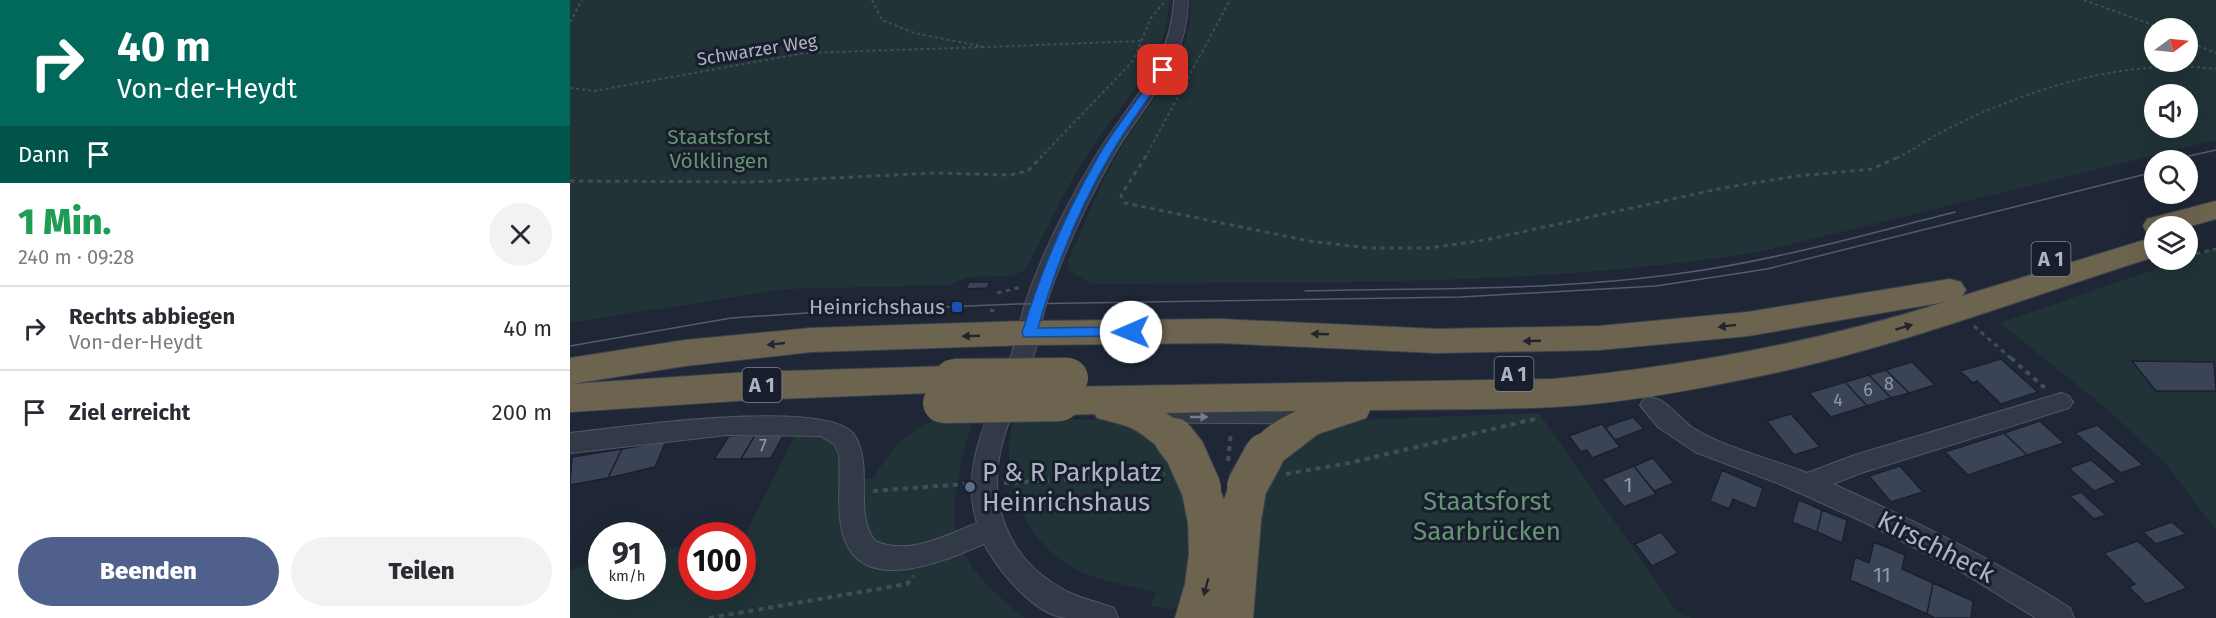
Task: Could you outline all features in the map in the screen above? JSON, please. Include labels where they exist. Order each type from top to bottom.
[{"type":"highway","name":"A 1","points":[[2195,216],[2216,210]]},
{"type":"highway","points":[[2198,234],[2216,228]]},
{"type":"highway","name":"A 1","points":[[570,398],[750,386],[948,391],[1064,389],[1559,372],[1762,343],[1837,324],[2144,231]]},
{"type":"highway","name":"A 1","points":[[1064,389],[1467,395],[1553,393],[1600,389],[1719,371],[1807,353],[1909,325],[2144,250]]},
{"type":"highway","points":[[570,371],[685,353],[811,340],[1025,349],[1220,331],[1437,341],[1599,338],[1748,324],[1950,290]]},
{"type":"highway","points":[[1064,389],[1141,416],[1224,469],[1240,521],[1231,618]]},
{"type":"highway","name":"A 1","points":[[570,416],[948,391]]},
{"type":"highway","points":[[1197,618],[1212,564],[1208,512],[1224,469],[1320,416],[1354,408],[1402,405],[1467,395]]},
{"type":"street","points":[[1104,618],[1061,604],[1018,573],[1001,552],[990,530],[985,513],[983,483],[987,452],[1025,349],[1046,276],[1079,204],[1106,154],[1171,56],[1180,25],[1181,0]]},
{"type":"street","points":[[1808,484],[1855,465],[2061,402]]},
{"type":"street","name":"Kirschheck","points":[[1652,405],[1668,423],[1691,438],[1808,484],[1970,561],[2060,618]]},
{"type":"street","points":[[570,443],[727,426],[801,424],[822,427],[836,432],[845,440],[854,470],[852,515],[854,533],[863,547],[874,555],[895,560],[911,559],[990,530]]},
{"type":"lane","points":[[1141,416],[1320,416]]},
{"type":"path","points":[[570,22],[582,0]]},
{"type":"path","points":[[873,0],[882,20],[914,33],[985,47],[1142,41]]},
{"type":"path","points":[[570,181],[751,182],[934,172],[1009,175],[1028,171],[1133,60],[1151,18],[1166,0]]},
{"type":"path","points":[[1230,0],[1157,140],[1124,186],[1121,195],[1125,203],[1143,210],[1186,216],[1292,240],[1360,246],[1430,248],[1491,238],[1762,180],[1872,169],[1889,164],[1905,152],[1953,127],[2032,96],[2101,75],[2144,68]]},
{"type":"path","points":[[2084,0],[2144,22]]},
{"type":"path","points":[[2198,46],[2216,53]]},
{"type":"path","name":"Schwarzer Weg","points":[[570,88],[594,91],[804,53],[985,47]]},
{"type":"path","points":[[2198,68],[2216,69]]},
{"type":"path","points":[[2198,253],[2216,249]]},
{"type":"path","points":[[997,293],[1026,285]]},
{"type":"path","points":[[1970,323],[2061,402]]},
{"type":"path","points":[[854,493],[1224,469],[1316,470],[1484,428],[1550,416]]},
{"type":"path","points":[[1224,469],[1232,417]]},
{"type":"path","points":[[710,618],[907,584],[936,551]]},
{"type":"green space","name":"Staatsforst Völklingen","points":[[570,0],[1169,0],[1167,22],[1152,62],[1080,166],[1025,270],[1012,276],[967,277],[950,285],[786,289],[570,323]]},
{"type":"green space","points":[[1190,0],[2216,0],[2216,140],[2175,150],[2144,150],[2144,158],[1764,251],[1681,263],[1513,277],[1429,280],[1092,284],[1068,270],[1068,261],[1116,156],[1165,82],[1185,44],[1190,22]]},
{"type":"green space","points":[[2216,248],[2216,530],[2166,464],[2107,409],[2000,323],[2153,270],[2198,270],[2198,254]]},
{"type":"green space","name":"Staatsforst Saarbrücken","points":[[1539,413],[1678,613],[1692,618],[1254,618],[1258,527],[1265,488],[1287,454],[1329,426],[1373,419]]},
{"type":"green space","points":[[944,418],[973,418],[961,463],[956,497],[956,528],[959,542],[978,574],[1025,618],[570,618],[570,570],[588,565],[588,600],[666,600],[666,548],[678,547],[678,600],[756,600],[756,522],[751,522],[797,432],[826,434],[838,457],[843,483],[873,478],[885,460],[907,436],[925,424]]},
{"type":"green space","points":[[1014,418],[1106,420],[1132,425],[1163,447],[1194,510],[1184,604],[1172,609],[1151,606],[1156,592],[1088,575],[1066,564],[1048,549],[1033,531],[1021,511],[1014,489],[1010,465],[1010,442]]},
{"type":"building","points":[[969,282],[990,282],[987,288],[966,289]]},
{"type":"building","points":[[2001,359],[2038,392],[2001,404],[1977,381],[1973,383],[1960,371]]},
{"type":"building","points":[[2132,361],[2214,362],[2216,391],[2156,391]]},
{"type":"building","points":[[1912,362],[1935,385],[1909,393],[1886,370]]},
{"type":"building","points":[[1886,370],[1909,393],[1891,398],[1869,375]]},
{"type":"building","points":[[1869,375],[1891,398],[1867,406],[1845,382]]},
{"type":"building","points":[[1845,382],[1867,406],[1831,417],[1809,393]]},
{"type":"building","points":[[1791,414],[1820,447],[1794,455],[1767,421]]},
{"type":"building","points":[[1633,417],[1644,429],[1615,440],[1605,427]]},
{"type":"building","points":[[2040,421],[2064,443],[2027,455],[2004,433]]},
{"type":"building","points":[[1602,424],[1620,447],[1592,458],[1587,450],[1581,452],[1569,436]]},
{"type":"building","points":[[2097,425],[2143,465],[2121,473],[2075,433]]},
{"type":"building","points":[[2004,433],[2027,455],[1968,475],[1945,452]]},
{"type":"building","points":[[784,434],[771,458],[741,459],[755,435]]},
{"type":"building","points":[[755,435],[741,459],[714,459],[729,436]]},
{"type":"building","points":[[666,441],[655,467],[608,478],[622,449]]},
{"type":"building","points":[[622,449],[608,478],[570,485],[572,457]]},
{"type":"building","points":[[1653,458],[1674,483],[1654,491],[1634,466]]},
{"type":"building","points":[[2091,460],[2117,482],[2094,491],[2069,468]]},
{"type":"building","points":[[1634,466],[1656,494],[1624,507],[1602,479]]},
{"type":"building","points":[[1900,466],[1923,492],[1891,502],[1869,476]]},
{"type":"building","points":[[1722,470],[1763,488],[1756,509],[1733,499],[1729,509],[1710,501]]},
{"type":"building","points":[[2081,492],[2106,515],[2094,519],[2070,496]]},
{"type":"building","points":[[1799,500],[1822,510],[1817,532],[1792,522]]},
{"type":"building","points":[[1822,510],[1847,520],[1842,543],[1817,532]]},
{"type":"building","points":[[2172,522],[2186,534],[2156,544],[2143,532]]},
{"type":"building","points":[[1661,532],[1678,553],[1652,566],[1635,544]]},
{"type":"building","points":[[2138,541],[2187,588],[2146,604],[2129,587],[2135,584],[2104,553]]},
{"type":"building","points":[[1874,542],[1905,555],[1902,569],[1933,583],[1927,614],[1850,580],[1855,557],[1869,563]]},
{"type":"building","points":[[1933,583],[1973,601],[1971,618],[1935,618],[1927,614]]},
{"type":"tram line","points":[[2198,154],[2216,150]]},
{"type":"tram line","points":[[570,346],[731,318],[821,312],[1017,304],[1461,297],[1656,286],[1767,269],[2144,175]]},
{"type":"tram line","points":[[1305,291],[1498,288],[1642,278],[1724,267],[1955,212]]},
{"type":"place","name":"Heinrichshaus","points":[[957,307]]},
{"type":"place","name":"P & R Parkplatz Heinrichshaus","points":[[970,487]]},
{"type":"route","points":[[1131,332],[1029,333],[1046,276],[1079,204],[1106,154],[1163,70]]}]
